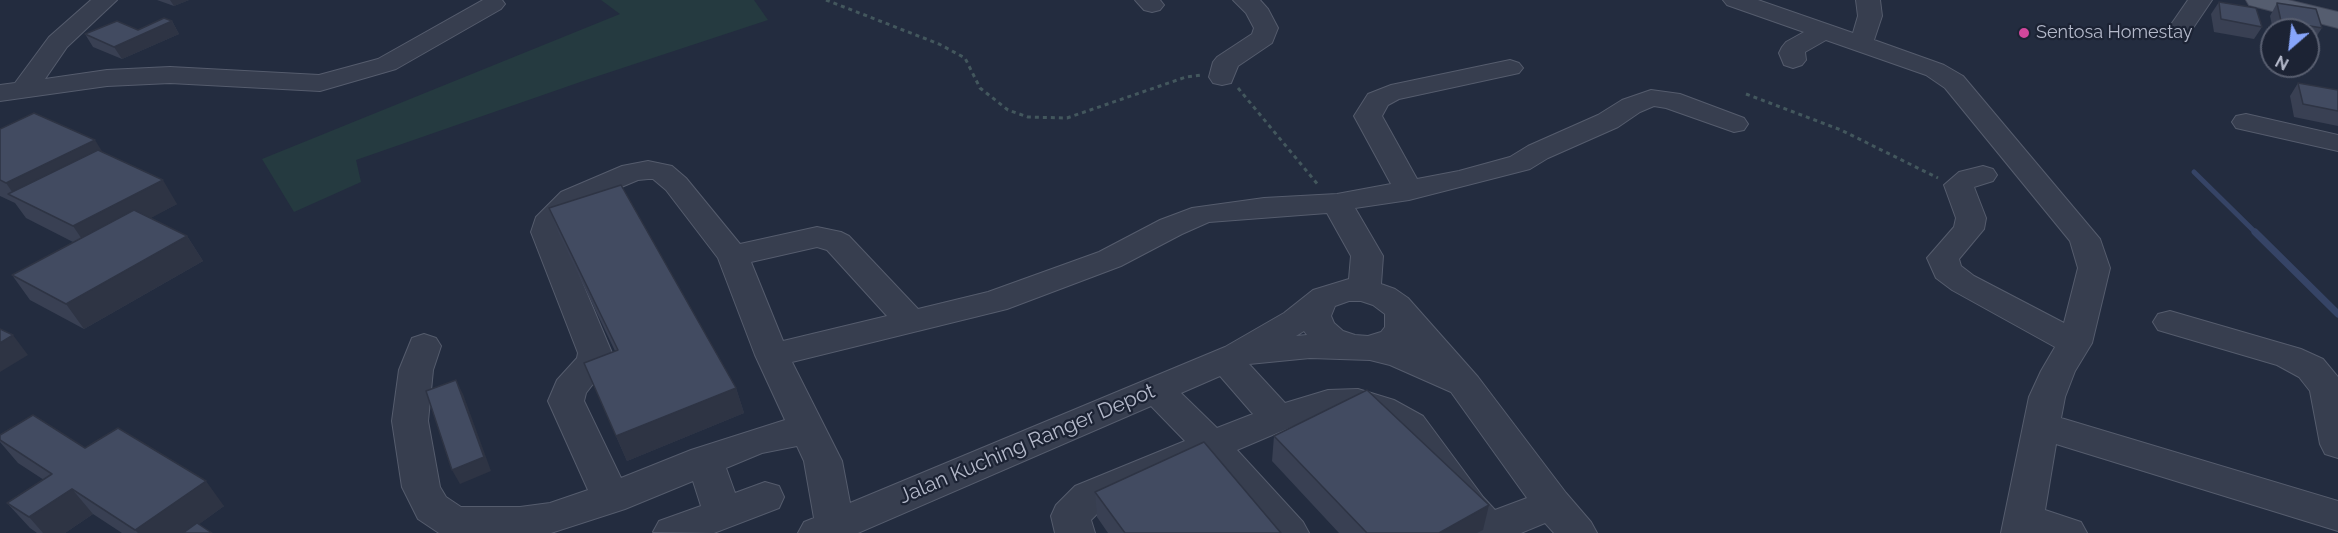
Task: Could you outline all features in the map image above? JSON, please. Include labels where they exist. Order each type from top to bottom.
[{"type":"main road","points":[[2258,0],[2338,20]]},
{"type":"street","points":[[12,91],[58,42],[105,0]]},
{"type":"street","points":[[1222,76],[1226,62],[1263,38],[1266,28],[1256,9],[1245,0]]},
{"type":"street","points":[[1735,0],[1935,70],[1954,81],[2085,239],[2094,268],[2075,344],[2058,371],[2047,397],[2022,526],[2067,533]]},
{"type":"street","points":[[1858,44],[1866,31],[1870,16],[1868,0]]},
{"type":"street","points":[[2182,26],[2200,0]]},
{"type":"street","points":[[12,91],[107,78],[170,75],[320,83],[387,64],[493,4]]},
{"type":"street","points":[[1793,60],[1792,53],[1795,47],[1825,31]]},
{"type":"street","points":[[151,56],[176,57],[178,64],[170,75]]},
{"type":"street","points":[[1408,191],[1368,116],[1377,100],[1391,93],[1510,68]]},
{"type":"street","points":[[772,355],[1007,298],[1110,259],[1171,227],[1203,214],[1264,207],[1337,203],[1408,191],[1520,163],[1548,147],[1608,121],[1632,106],[1651,98],[1671,100],[1734,124]]},
{"type":"street","points":[[2246,122],[2338,143]]},
{"type":"street","points":[[611,498],[566,400],[569,389],[592,362],[595,353],[546,232],[547,224],[571,198],[632,172],[648,170],[662,172],[676,184],[733,256],[772,355],[823,461],[826,529]]},
{"type":"street","points":[[1971,180],[1969,229],[1943,258],[1947,272],[2075,344]]},
{"type":"street","points":[[1337,203],[1367,256],[1364,290]]},
{"type":"street","points":[[733,256],[817,237],[830,239],[838,243],[912,322]]},
{"type":"street","points":[[1230,357],[1296,321],[1324,298],[1346,290],[1364,290],[1384,297],[1396,306],[1466,386],[1552,504],[1577,533]]},
{"type":"street","points":[[1324,298],[1317,307],[1316,316],[1320,329],[1331,339],[1401,356],[1466,386]]},
{"type":"street","points":[[1230,357],[1310,346],[1361,347],[1393,340],[1401,331],[1403,323],[1401,314]]},
{"type":"street","points":[[2170,322],[2289,357],[2311,368],[2326,388],[2338,440]]},
{"type":"street","points":[[424,346],[416,370],[410,421],[421,487],[432,508],[454,523],[520,523],[549,518],[611,498],[704,460],[782,434],[808,431]]},
{"type":"street","points":[[1230,357],[1278,418]]},
{"type":"street","name":"Jalan Kuching Ranger Depot","points":[[826,529],[1230,357]]},
{"type":"street","points":[[1156,389],[1212,446],[1289,533]]},
{"type":"street","points":[[1075,533],[1070,516],[1089,497],[1278,418],[1328,403],[1358,402],[1382,409],[1410,425],[1469,508],[1483,522],[1497,526],[1552,504]]},
{"type":"street","points":[[2042,426],[2338,516]]},
{"type":"street","points":[[704,460],[723,514]]},
{"type":"street","points":[[673,532],[765,497]]},
{"type":"path","points":[[826,0],[939,44],[965,58],[980,88],[1008,111],[1028,117],[1067,118],[1186,77],[1207,74],[1222,76],[1234,83],[1315,181],[1337,203]]},
{"type":"path","points":[[1746,94],[1841,130],[1924,173],[1971,180]]},
{"type":"green space","points":[[601,0],[754,0],[768,20],[356,160],[361,182],[294,212],[262,159],[620,14]]},
{"type":"building","points":[[2219,2],[2256,8],[2260,27],[2221,19]]},
{"type":"building","points":[[2277,3],[2316,9],[2319,18],[2280,18]]},
{"type":"building","points":[[164,18],[172,21],[114,47],[85,34],[117,21],[138,30]]},
{"type":"building","points":[[2298,83],[2338,90],[2338,111],[2303,104]]},
{"type":"building","points":[[34,113],[95,140],[6,183],[0,180],[0,129]]},
{"type":"building","points":[[98,150],[163,180],[73,226],[8,194]]},
{"type":"building","points":[[621,185],[736,388],[616,436],[584,363],[618,350],[549,208]]},
{"type":"building","points":[[134,210],[187,236],[66,304],[12,275]]},
{"type":"building","points":[[0,329],[13,335],[0,343]]},
{"type":"building","points":[[456,380],[484,457],[452,470],[426,391]]},
{"type":"building","points":[[1367,390],[1489,505],[1439,533],[1367,533],[1274,436]]},
{"type":"building","points":[[33,415],[85,448],[118,428],[206,481],[135,530],[72,489],[29,517],[7,503],[52,474],[0,440],[0,435]]},
{"type":"building","points":[[1204,442],[1281,533],[1125,533],[1095,492]]},
{"type":"building","points":[[197,523],[212,533],[183,533]]},
{"type":"waterway","points":[[2194,172],[2257,234]]},
{"type":"waterway","points":[[2255,232],[2338,314]]},
{"type":"place","name":"Sentosa Homestay","points":[[2024,33]]}]
